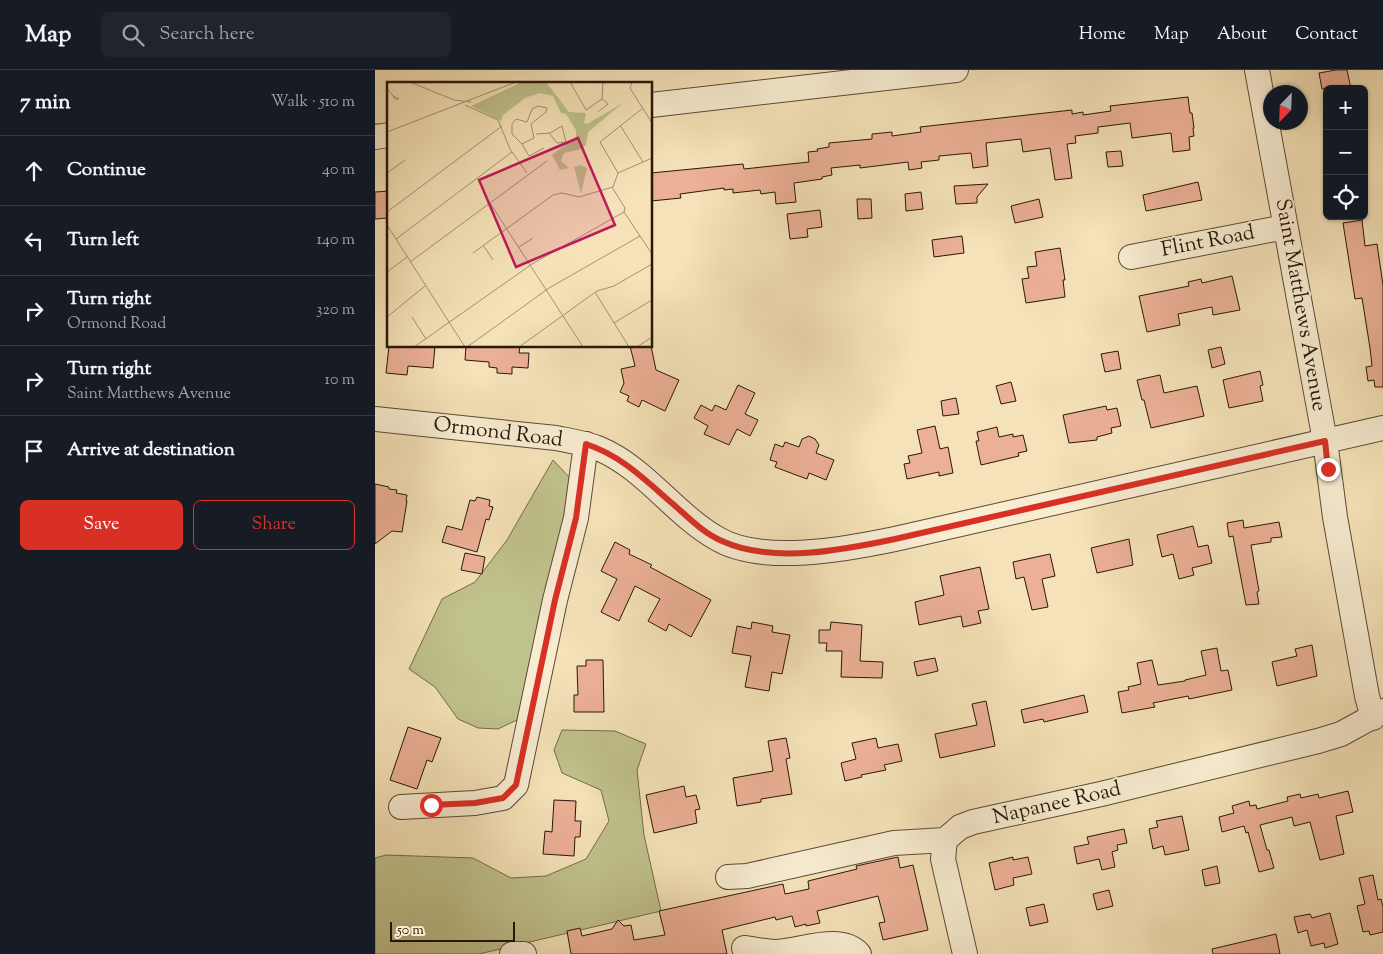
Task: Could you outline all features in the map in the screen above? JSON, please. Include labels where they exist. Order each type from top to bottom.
[{"type":"street","points":[[653,105],[956,70]]},
{"type":"street","name":"Saint Matthews Avenue","points":[[1257,70],[1325,441],[1337,526],[1367,696],[1378,715]]},
{"type":"street","name":"Flint Road","points":[[1131,257],[1285,227]]},
{"type":"street","name":"Ormond Road","points":[[375,419],[556,438],[600,448],[625,462],[702,529],[720,540],[743,548],[761,551],[801,553],[849,548],[895,539],[1383,428]]},
{"type":"street","points":[[401,807],[475,803],[503,798],[516,785],[555,600],[576,518],[586,444]]},
{"type":"street","name":"Napanee Road","points":[[945,840],[960,827],[973,822],[1101,794],[1318,741],[1341,734],[1378,715]]},
{"type":"street","points":[[728,877],[747,876],[894,843],[945,840],[943,860],[965,954]]},
{"type":"street","points":[[744,948],[776,952],[829,944],[848,947],[859,954]]},
{"type":"street","points":[[512,954],[524,954]]},
{"type":"green space","points":[[553,460],[570,478],[563,542],[544,627],[517,720],[498,729],[478,728],[458,719],[435,687],[409,669],[442,599],[475,582],[507,540]]},
{"type":"green space","points":[[562,730],[615,731],[646,744],[637,770],[644,835],[661,911],[479,954],[375,954],[375,858],[386,855],[473,858],[511,878],[546,876],[586,859],[609,821],[601,790],[562,773],[554,750]]},
{"type":"building","points":[[1347,70],[1350,85],[1323,85],[1322,89],[1319,73]]},
{"type":"building","points":[[1188,97],[1194,128],[1194,136],[1189,137],[1190,150],[1173,152],[1171,133],[1132,138],[1130,123],[1098,127],[1098,133],[1075,136],[1076,143],[1067,144],[1072,178],[1055,180],[1050,148],[1023,152],[1021,139],[986,143],[988,166],[973,168],[971,153],[939,156],[939,160],[921,162],[922,168],[909,170],[908,162],[860,168],[860,165],[831,168],[832,175],[822,177],[822,179],[794,183],[796,202],[776,204],[775,192],[761,194],[760,190],[733,193],[733,189],[724,190],[724,188],[680,194],[681,198],[653,201],[653,173],[743,164],[744,169],[809,162],[808,152],[829,147],[829,143],[872,139],[872,134],[892,132],[892,136],[921,132],[920,127],[1072,110],[1072,114],[1083,112],[1083,115],[1111,111],[1110,106]]},
{"type":"building","points":[[1121,151],[1123,166],[1108,167],[1106,152]]},
{"type":"building","points":[[1198,182],[1202,200],[1146,211],[1143,195]]},
{"type":"building","points":[[988,184],[977,197],[977,203],[956,204],[954,186]]},
{"type":"building","points":[[387,191],[387,218],[375,219],[375,192]]},
{"type":"building","points":[[921,192],[923,209],[906,211],[905,194]]},
{"type":"building","points":[[857,199],[871,199],[872,218],[858,219]]},
{"type":"building","points":[[1039,199],[1043,217],[1015,223],[1011,206]]},
{"type":"building","points":[[820,210],[822,227],[807,229],[808,237],[790,239],[787,214]]},
{"type":"building","points":[[1362,220],[1365,246],[1377,244],[1383,285],[1383,387],[1375,387],[1374,380],[1368,381],[1366,367],[1372,366],[1370,348],[1362,298],[1355,299],[1343,223]]},
{"type":"building","points":[[962,236],[964,253],[934,257],[932,240]]},
{"type":"building","points":[[1060,248],[1065,280],[1063,280],[1065,297],[1026,303],[1022,279],[1029,278],[1027,267],[1037,266],[1035,252]]},
{"type":"building","points":[[1232,276],[1240,310],[1213,315],[1212,307],[1178,314],[1180,325],[1147,332],[1139,296],[1189,286],[1188,282],[1201,279],[1202,283]]},
{"type":"building","points":[[1221,347],[1225,364],[1212,368],[1208,350]]},
{"type":"building","points":[[389,348],[435,348],[433,368],[408,366],[407,375],[386,373]]},
{"type":"building","points":[[466,348],[520,348],[519,353],[529,353],[528,368],[512,367],[512,374],[497,373],[497,368],[489,367],[489,362],[465,360]]},
{"type":"building","points":[[630,348],[651,348],[656,370],[679,380],[665,411],[642,400],[639,407],[627,401],[629,396],[620,392],[624,383],[621,369],[635,366]]},
{"type":"building","points":[[1118,351],[1121,369],[1105,372],[1101,354]]},
{"type":"building","points":[[1260,371],[1263,385],[1260,386],[1263,401],[1229,408],[1223,380]]},
{"type":"building","points":[[1160,375],[1164,393],[1197,386],[1204,416],[1151,428],[1137,380]]},
{"type":"building","points":[[1011,382],[1016,401],[1001,404],[996,386]]},
{"type":"building","points":[[738,385],[755,393],[745,414],[758,420],[750,436],[737,429],[729,445],[704,434],[708,426],[694,418],[701,405],[712,411],[715,405],[726,410]]},
{"type":"building","points":[[956,398],[959,414],[943,416],[941,401]]},
{"type":"building","points":[[1106,406],[1107,410],[1117,408],[1121,426],[1111,428],[1112,433],[1097,437],[1097,440],[1069,443],[1063,415]]},
{"type":"building","points":[[935,426],[940,449],[948,447],[953,473],[939,476],[939,472],[907,479],[904,464],[910,463],[908,456],[922,453],[917,430]]},
{"type":"building","points":[[997,427],[999,437],[1013,434],[1013,437],[1023,435],[1027,451],[1018,453],[1019,456],[981,465],[976,441],[979,441],[977,432]]},
{"type":"building","points":[[809,436],[815,439],[819,445],[816,453],[834,460],[826,480],[809,473],[807,479],[775,467],[777,462],[770,460],[775,444],[783,447],[785,442],[799,447],[802,439]]},
{"type":"building","points":[[375,484],[389,487],[389,489],[397,490],[396,493],[407,495],[407,501],[402,532],[392,531],[375,544]]},
{"type":"building","points":[[477,497],[490,500],[489,506],[493,507],[489,520],[486,519],[477,552],[442,542],[447,526],[462,530],[470,500],[475,501]]},
{"type":"building","points":[[1243,520],[1244,528],[1279,522],[1282,537],[1271,538],[1271,542],[1251,545],[1259,591],[1257,592],[1259,604],[1246,605],[1233,536],[1229,537],[1227,523]]},
{"type":"building","points":[[1193,526],[1198,547],[1208,545],[1212,563],[1192,568],[1194,575],[1179,579],[1173,554],[1162,557],[1157,535]]},
{"type":"building","points":[[1129,539],[1133,565],[1097,573],[1091,548]]},
{"type":"building","points":[[615,542],[630,550],[629,554],[652,565],[650,567],[711,600],[691,637],[669,624],[666,631],[648,621],[660,599],[635,586],[619,621],[601,612],[617,579],[601,571]]},
{"type":"building","points":[[465,553],[485,557],[482,574],[461,570]]},
{"type":"building","points":[[1050,554],[1055,576],[1042,579],[1048,607],[1032,610],[1024,577],[1016,579],[1013,562]]},
{"type":"building","points":[[980,567],[989,609],[978,611],[981,623],[963,627],[961,616],[919,625],[915,602],[944,595],[940,576]]},
{"type":"building","points":[[752,622],[773,626],[772,632],[790,635],[782,674],[772,672],[769,691],[745,687],[751,656],[732,653],[737,626],[751,629]]},
{"type":"building","points":[[831,622],[862,625],[860,661],[883,662],[882,678],[841,677],[842,651],[826,651],[827,643],[819,643],[819,630],[830,630]]},
{"type":"building","points":[[1312,645],[1317,676],[1277,686],[1272,662],[1297,656],[1295,649]]},
{"type":"building","points":[[1217,648],[1221,671],[1228,670],[1232,690],[1189,699],[1188,696],[1153,703],[1155,707],[1122,713],[1118,692],[1129,690],[1128,687],[1141,684],[1137,663],[1152,660],[1158,685],[1185,681],[1206,675],[1201,651]]},
{"type":"building","points":[[935,658],[938,671],[917,676],[914,662]]},
{"type":"building","points":[[586,660],[603,660],[604,712],[574,712],[574,695],[578,695],[577,666],[586,666]]},
{"type":"building","points":[[1084,695],[1088,712],[1044,722],[1043,719],[1024,723],[1021,710]]},
{"type":"building","points":[[986,701],[995,746],[940,758],[935,734],[977,725],[972,704]]},
{"type":"building","points":[[408,727],[441,738],[432,762],[427,760],[417,789],[390,780]]},
{"type":"building","points":[[786,738],[790,758],[786,759],[792,794],[761,799],[761,802],[737,806],[733,778],[773,771],[768,741]]},
{"type":"building","points":[[876,738],[878,748],[898,744],[902,761],[884,765],[886,770],[861,775],[862,777],[845,781],[841,763],[856,759],[852,743]]},
{"type":"building","points":[[684,786],[686,797],[696,795],[700,809],[695,810],[697,823],[654,833],[646,795]]},
{"type":"building","points":[[1348,791],[1353,812],[1336,816],[1344,854],[1320,860],[1310,822],[1294,826],[1292,817],[1260,825],[1274,868],[1259,872],[1248,832],[1246,833],[1244,826],[1222,832],[1219,817],[1234,813],[1232,806],[1249,801],[1250,806],[1256,805],[1257,809],[1288,801],[1287,797],[1300,794],[1301,798],[1318,794],[1319,798]]},
{"type":"building","points":[[554,800],[576,801],[575,821],[581,821],[580,837],[575,837],[574,856],[543,854],[545,831],[552,832]]},
{"type":"building","points":[[1182,816],[1189,850],[1165,855],[1163,846],[1153,849],[1149,829],[1158,827],[1156,821]]},
{"type":"building","points":[[1124,829],[1127,843],[1117,845],[1118,850],[1112,852],[1115,867],[1102,870],[1099,859],[1077,864],[1074,847],[1089,844],[1087,837]]},
{"type":"building","points":[[898,857],[900,868],[913,865],[928,930],[883,940],[879,923],[885,922],[878,896],[817,911],[820,923],[795,927],[792,916],[776,920],[775,917],[722,930],[727,954],[571,954],[567,931],[580,928],[582,936],[612,929],[618,920],[624,926],[631,925],[634,940],[665,935],[659,911],[783,884],[785,894],[809,889],[808,881],[857,869],[856,866]]},
{"type":"building","points":[[1013,857],[1013,860],[1028,857],[1032,874],[1013,878],[1014,885],[995,890],[989,863]]},
{"type":"building","points":[[1217,866],[1220,883],[1205,886],[1202,870]]},
{"type":"building","points":[[1373,875],[1378,900],[1381,899],[1383,907],[1383,932],[1370,935],[1369,931],[1363,932],[1357,906],[1365,904],[1359,878]]},
{"type":"building","points":[[1109,890],[1113,906],[1097,910],[1093,894]]},
{"type":"building","points":[[1044,904],[1048,922],[1030,926],[1026,908]]},
{"type":"building","points":[[1330,913],[1338,944],[1325,948],[1324,943],[1311,946],[1307,930],[1298,933],[1294,917],[1310,914],[1312,918]]},
{"type":"building","points":[[1276,934],[1280,954],[1213,954],[1212,949]]},
{"type":"route","points":[[431,805],[475,803],[503,798],[516,785],[555,600],[576,518],[586,444],[600,448],[625,462],[702,529],[720,540],[731,545],[761,551],[801,553],[849,548],[895,539],[1325,441],[1328,469]]}]
